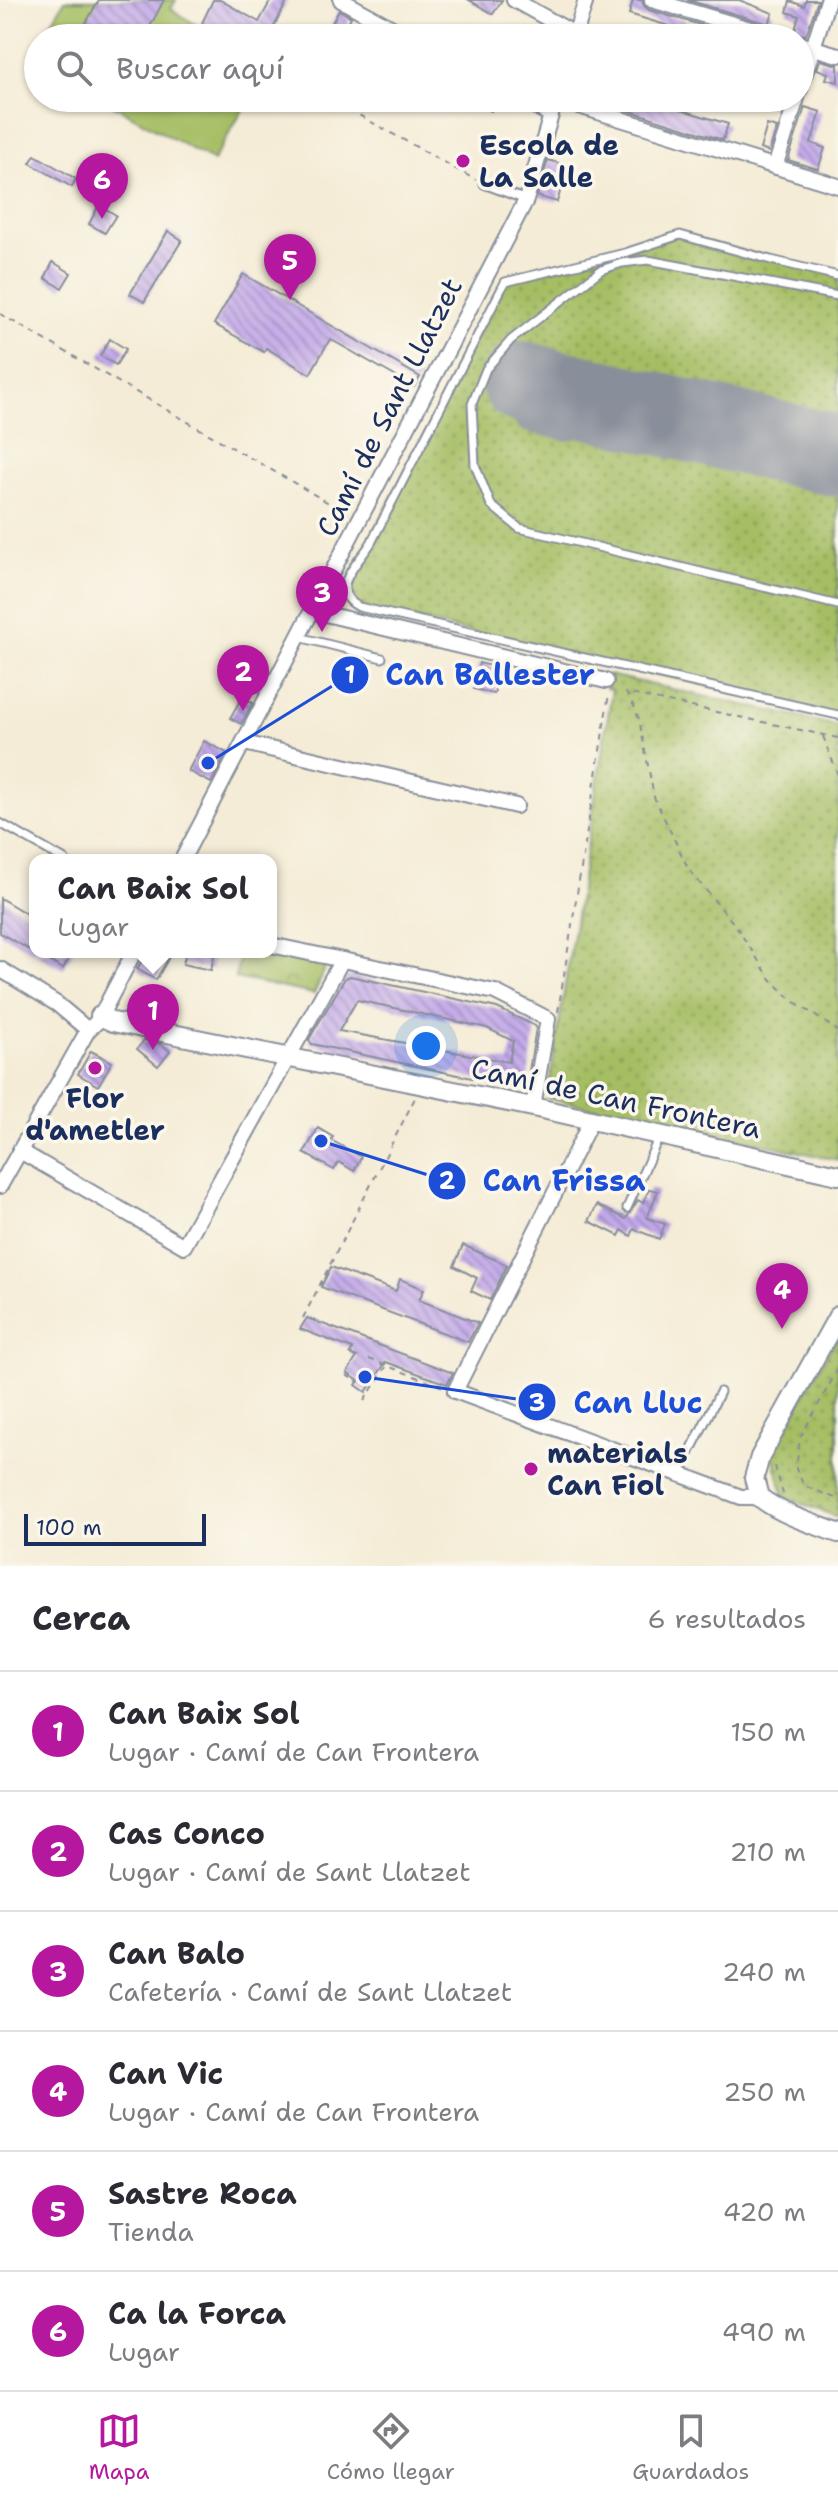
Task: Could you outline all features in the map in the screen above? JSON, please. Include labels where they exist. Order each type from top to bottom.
[{"type":"street","points":[[341,0],[385,24]]},
{"type":"street","points":[[514,0],[554,24]]},
{"type":"street","points":[[578,24],[586,0]]},
{"type":"street","points":[[652,0],[733,24]]},
{"type":"street","points":[[814,31],[828,0]]},
{"type":"street","points":[[814,48],[838,55]]},
{"type":"street","points":[[546,112],[551,115]]},
{"type":"street","name":"Camí de Sant Llatzet","points":[[185,854],[526,200],[552,112]]},
{"type":"street","points":[[600,112],[838,186]]},
{"type":"street","points":[[775,167],[793,112]]},
{"type":"street","points":[[313,611],[606,681]]},
{"type":"street","points":[[244,743],[516,806]]},
{"type":"street","points":[[277,946],[495,992],[548,1019],[533,1107]]},
{"type":"street","points":[[0,1186],[131,958]]},
{"type":"street","points":[[20,1151],[184,1246],[342,960]]},
{"type":"street","points":[[0,969],[94,1023]]},
{"type":"street","name":"Camí de Can Frontera","points":[[94,1023],[113,1022],[533,1107],[838,1175]]},
{"type":"street","points":[[591,1121],[455,1391],[741,1497],[759,1497],[788,1515],[838,1533]]},
{"type":"street","points":[[759,1497],[754,1478],[760,1457],[838,1316]]},
{"type":"lane","points":[[484,184],[526,200]]},
{"type":"lane","points":[[838,276],[680,235],[625,253],[505,282],[371,543],[347,576],[344,592],[349,602],[359,607],[838,715]]},
{"type":"lane","points":[[838,296],[648,260],[622,263],[601,270],[511,340],[486,369],[472,404],[475,465],[491,505],[519,528],[838,605]]},
{"type":"lane","points":[[299,637],[382,658]]},
{"type":"lane","points":[[0,823],[54,854]]},
{"type":"lane","points":[[627,1208],[660,1135]]},
{"type":"lane","points":[[679,1474],[720,1392]]},
{"type":"path","points":[[353,112],[484,184]]},
{"type":"path","points":[[0,314],[360,521]]},
{"type":"path","points":[[557,1023],[609,691],[604,690],[606,681]]},
{"type":"path","points":[[838,738],[626,693],[639,719],[654,797],[689,870],[735,925],[770,978],[792,1000],[838,1031]]},
{"type":"path","points":[[823,735],[838,775]]},
{"type":"path","points":[[303,1318],[421,1086]]},
{"type":"path","points":[[369,1359],[455,1391]]},
{"type":"path","points":[[364,1401],[386,1366]]},
{"type":"path","points":[[838,1369],[800,1438],[796,1469],[804,1486],[838,1499]]},
{"type":"path","points":[[346,1375],[358,1382]]},
{"type":"path","points":[[775,1467],[783,1497]]},
{"type":"green space","points":[[65,0],[176,0],[171,9],[195,24],[50,24]]},
{"type":"green space","points":[[125,112],[242,112],[213,161]]},
{"type":"green space","points":[[680,235],[838,276],[838,436],[523,363],[509,420],[569,434],[607,422],[838,477],[838,715],[359,607],[344,592],[505,282]]},
{"type":"green space","points":[[609,675],[838,726],[838,1160],[547,1098],[612,690],[606,688]]},
{"type":"green space","points":[[277,957],[326,966],[314,994],[235,978],[240,958]]},
{"type":"green space","points":[[838,1334],[838,1517],[784,1497],[772,1452]]},
{"type":"building","points":[[99,0],[164,0],[151,24],[85,24]]},
{"type":"building","points":[[213,0],[220,0],[259,22],[271,0],[288,0],[275,24],[202,23]]},
{"type":"building","points":[[469,0],[502,0],[493,14]]},
{"type":"building","points":[[633,0],[642,0],[649,10],[697,24],[662,24],[629,14]]},
{"type":"building","points":[[687,0],[739,0],[773,13],[769,24]]},
{"type":"building","points":[[806,0],[818,0],[810,24],[797,24],[799,16],[787,12],[790,1],[804,6]]},
{"type":"building","points":[[339,10],[351,17],[347,24],[332,24]]},
{"type":"building","points":[[820,60],[838,65],[838,82],[826,79],[828,73],[817,69]]},
{"type":"building","points":[[633,112],[689,112],[728,124],[723,140]]},
{"type":"building","points":[[803,112],[821,112],[811,143],[825,148],[818,169],[788,160]]},
{"type":"building","points":[[767,125],[777,128],[769,152],[760,149]]},
{"type":"building","points":[[35,155],[76,179],[72,187],[30,163]]},
{"type":"building","points":[[548,160],[568,166],[557,202],[537,196]]},
{"type":"building","points":[[99,205],[116,215],[105,233],[89,224]]},
{"type":"building","points":[[168,231],[182,240],[144,302],[130,294]]},
{"type":"building","points":[[53,262],[71,273],[62,288],[45,278]]},
{"type":"building","points":[[243,274],[420,377],[414,387],[330,339],[310,374],[266,348],[264,352],[214,324]]},
{"type":"building","points":[[110,339],[126,349],[116,365],[100,356]]},
{"type":"building","points":[[479,663],[499,668],[494,694],[474,689]]},
{"type":"building","points":[[242,697],[253,703],[241,724],[230,718]]},
{"type":"building","points":[[204,741],[227,753],[211,783],[188,771]]},
{"type":"building","points":[[0,898],[29,915],[29,950],[0,933]]},
{"type":"building","points":[[44,958],[69,958],[63,969]]},
{"type":"building","points":[[143,958],[169,958],[156,980],[137,969]]},
{"type":"building","points":[[184,958],[214,958],[211,970],[183,964]]},
{"type":"building","points":[[350,976],[497,1008],[535,1026],[528,1077],[514,1087],[312,1044],[309,1040],[311,1036],[345,978]],"holes":[[[357,1000],[487,1028],[513,1041],[509,1062],[339,1031]]]},
{"type":"building","points":[[144,1040],[161,1044],[170,1051],[158,1066],[137,1049]]},
{"type":"building","name":"Flor d'ametler","points":[[91,1051],[112,1062],[98,1086],[78,1074]]},
{"type":"building","points":[[318,1128],[333,1137],[331,1140],[361,1157],[354,1171],[339,1162],[334,1170],[304,1153]]},
{"type":"building","points":[[649,1189],[658,1191],[647,1218],[665,1224],[659,1239],[634,1229],[631,1236],[622,1230],[619,1236],[589,1221],[597,1205],[626,1219],[638,1200],[643,1203]]},
{"type":"building","points":[[463,1245],[507,1265],[490,1300],[471,1291],[477,1278],[454,1266]]},
{"type":"building","points":[[331,1267],[396,1291],[400,1279],[424,1289],[419,1300],[478,1323],[468,1342],[321,1287]]},
{"type":"building","points":[[307,1318],[453,1373],[447,1384],[386,1362],[366,1392],[356,1385],[359,1381],[347,1373],[357,1357],[350,1354],[353,1349],[300,1329]]},
{"type":"taxiway","points":[[545,374],[557,378],[589,399],[629,410],[567,425],[530,417],[522,403],[522,390],[530,380],[545,374]]},
{"type":"runway","points":[[522,382],[838,456]]},
{"type":"place","name":"Escola de La Salle","points":[[463,161]]},
{"type":"place","name":"Ca la Forca","points":[[102,219]]},
{"type":"place","name":"Sastre Roca","points":[[290,300]]},
{"type":"place","name":"Can Balo","points":[[322,632]]},
{"type":"place","name":"Cas Conco","points":[[243,711]]},
{"type":"place","name":"Can Ballester","points":[[208,763]]},
{"type":"place","name":"Can Baix Sol","points":[[153,1050]]},
{"type":"place","name":"Flor d'ametler","points":[[95,1068]]},
{"type":"place","name":"Can Frissa","points":[[321,1141]]},
{"type":"place","name":"Can Vic","points":[[782,1329]]},
{"type":"place","name":"Can Lluc","points":[[365,1377]]},
{"type":"place","name":"materials Can Fiol","points":[[531,1469]]}]
